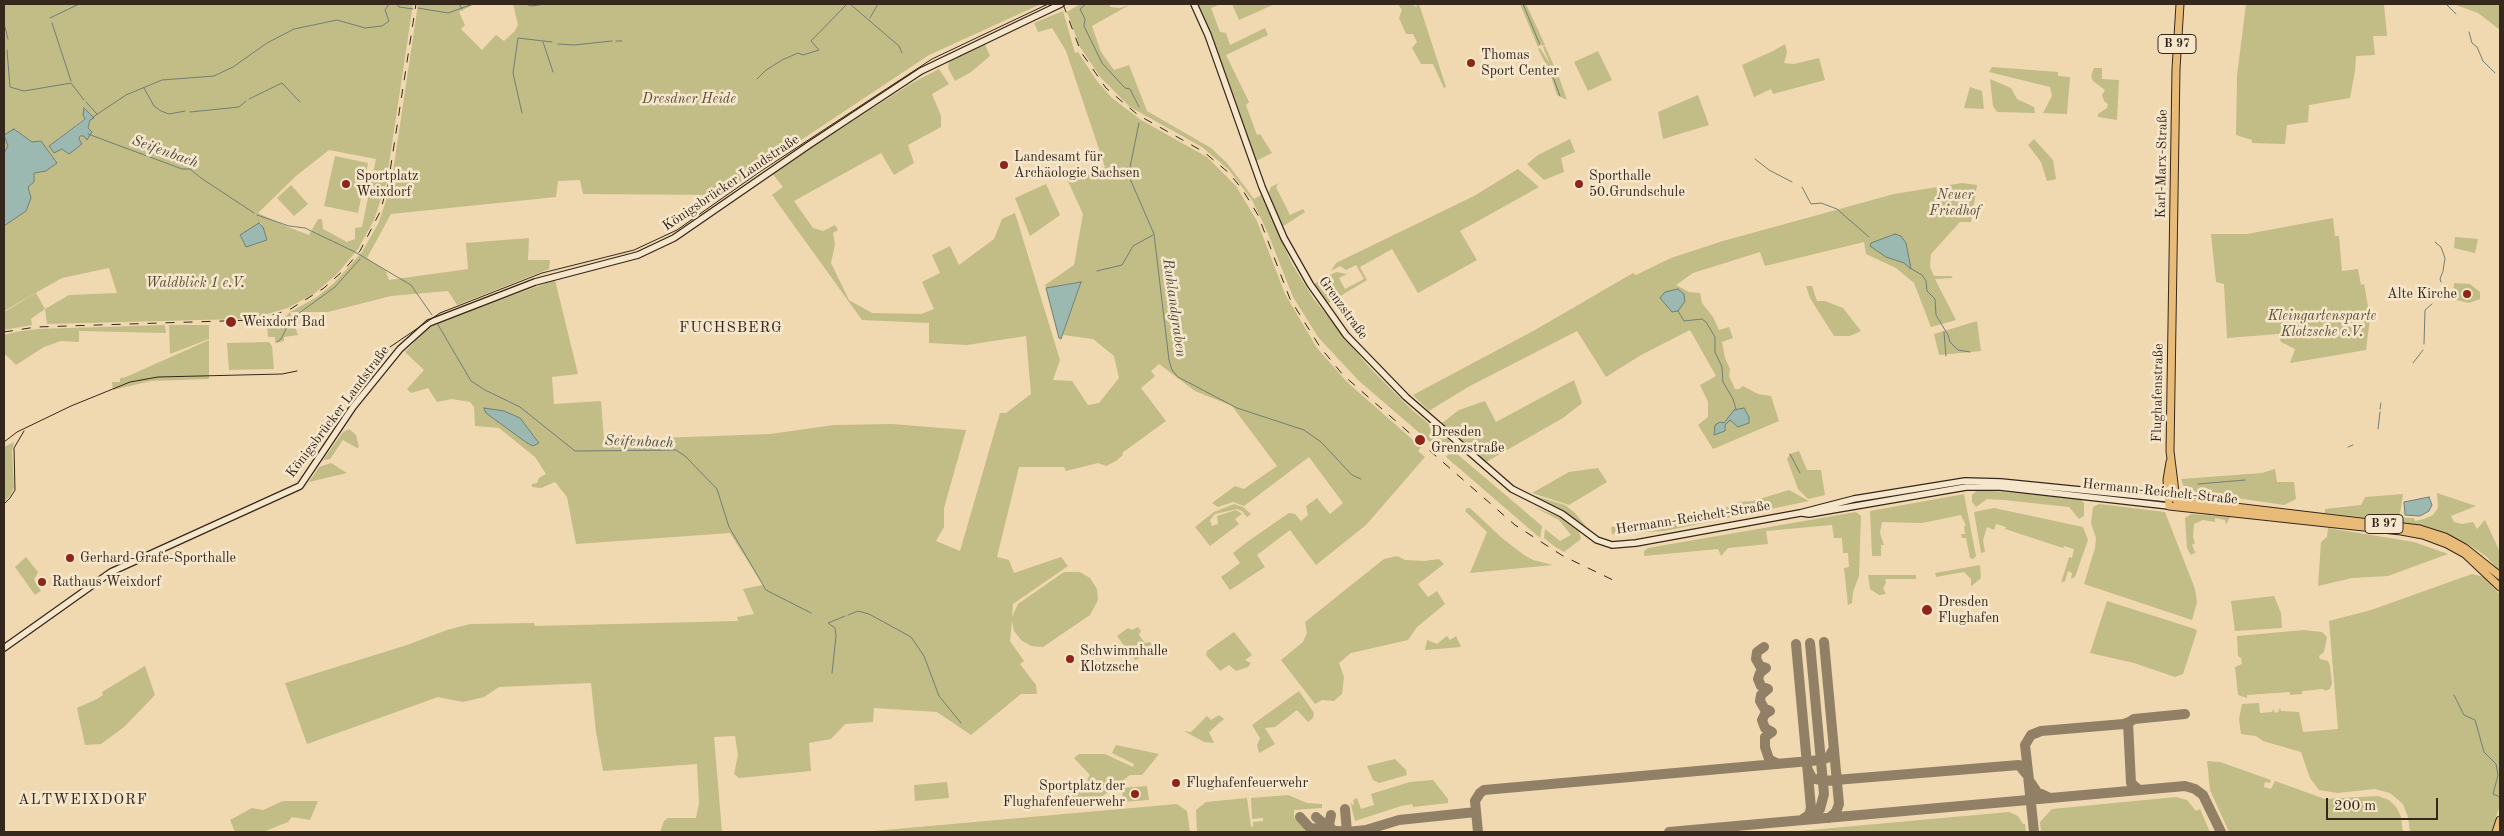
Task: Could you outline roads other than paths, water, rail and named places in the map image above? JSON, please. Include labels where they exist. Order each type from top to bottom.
[{"type":"main road","name":"Königsbrücker Landstraße","points":[[4,648],[111,572],[300,486],[353,407],[400,349],[429,323],[535,282],[638,255],[674,238],[921,71],[1061,4]]},
{"type":"main road","name":"Grenzstraße","points":[[1194,4],[1208,35],[1262,187],[1280,230],[1310,284],[1336,321],[1356,347],[1386,379],[1503,481],[1521,495],[1567,517],[1591,536]]},
{"type":"main road","name":"Karl-Marx-Straße","points":[[2171,325],[2176,69],[2180,4]]},
{"type":"main road","name":"Flughafenstraße","points":[[2171,325],[2170,462],[2167,480],[2172,503]]},
{"type":"main road","name":"Hermann-Reichelt-Straße","points":[[1591,536],[1608,544],[1623,545],[1800,513],[1809,514],[1966,487],[2000,487],[2420,529],[2465,548],[2500,576]]},
{"type":"main road","name":"Hermann-Reichelt-Straße","points":[[2172,503],[2412,533],[2436,540],[2459,551],[2500,586]]},
{"type":"main road","points":[[2496,832],[2500,820]]},
{"type":"water","points":[[84,108],[94,118],[90,120],[88,128],[92,132],[87,140],[84,136],[80,136],[79,139],[82,144],[69,154],[62,149],[54,153],[49,146],[85,119],[83,115]]},
{"type":"water","points":[[14,129],[32,142],[41,141],[57,163],[46,171],[34,173],[34,182],[28,187],[31,198],[26,211],[4,226],[4,153],[8,146],[4,135]]},
{"type":"water","points":[[259,223],[263,227],[267,240],[246,247],[240,235]]},
{"type":"water","points":[[1895,234],[1901,236],[1906,243],[1911,269],[1904,263],[1886,257],[1870,246],[1871,243]]},
{"type":"water","points":[[1081,282],[1061,339],[1059,338],[1046,288]]},
{"type":"water","points":[[1678,289],[1684,294],[1685,301],[1678,311],[1672,312],[1660,298],[1665,292]]},
{"type":"water","points":[[484,408],[504,411],[520,418],[539,443],[533,446],[527,443],[486,413]]},
{"type":"water","points":[[1744,408],[1749,417],[1749,423],[1738,427],[1730,420],[1725,425],[1725,431],[1714,435],[1715,425],[1720,422],[1724,423],[1734,410]]},
{"type":"water","points":[[2429,497],[2432,505],[2429,511],[2420,516],[2405,515],[2404,502]]},
{"type":"waterway","points":[[50,18],[79,4]]},
{"type":"waterway","name":"Ruhlandgraben","points":[[93,117],[126,95],[162,80],[214,76],[233,67],[267,43],[294,29],[337,20],[365,28],[382,26],[389,21],[385,10],[389,4]]},
{"type":"waterway","name":"Ruhlandgraben","points":[[397,4],[399,7],[413,9]]},
{"type":"waterway","name":"Ruhlandgraben","points":[[459,4],[462,9]]},
{"type":"waterway","name":"Ruhlandgraben","points":[[418,8],[448,13],[473,4]]},
{"type":"waterway","name":"Ruhlandgraben","points":[[526,4],[531,6],[545,4]]},
{"type":"waterway","points":[[757,79],[766,70],[782,60],[798,53],[803,55],[819,50],[811,41],[847,4]]},
{"type":"waterway","points":[[850,4],[899,46],[902,53]]},
{"type":"waterway","points":[[870,18],[878,4]]},
{"type":"waterway","name":"Ruhlandgraben","points":[[1086,4],[1080,9],[1085,19],[1084,26],[1102,63],[1125,88],[1130,89],[1139,107]]},
{"type":"waterway","points":[[1523,4],[1540,45]]},
{"type":"waterway","points":[[2447,5],[2456,14]]},
{"type":"waterway","points":[[4,8],[4,14]]},
{"type":"waterway","points":[[52,23],[71,81]]},
{"type":"waterway","points":[[5,27],[8,39]]},
{"type":"waterway","points":[[2469,32],[2472,43],[2477,47],[2483,61],[2495,73]]},
{"type":"waterway","points":[[522,113],[513,73],[518,38],[552,42]]},
{"type":"waterway","points":[[558,44],[574,45],[612,41]]},
{"type":"waterway","points":[[616,41],[622,41]]},
{"type":"waterway","points":[[543,42],[553,72]]},
{"type":"waterway","points":[[7,50],[10,87],[24,91],[71,83],[84,100]]},
{"type":"waterway","points":[[1550,69],[1560,96]]},
{"type":"waterway","points":[[249,99],[282,83],[300,102]]},
{"type":"waterway","points":[[144,88],[154,106],[161,111],[169,114],[185,111]]},
{"type":"waterway","points":[[190,112],[239,107],[246,101]]},
{"type":"waterway","points":[[86,102],[97,114]]},
{"type":"waterway","name":"Ruhlandgraben","points":[[1139,123],[1129,172],[1131,181],[1154,234],[1169,360],[1172,370],[1178,377],[1237,408],[1304,430],[1321,442],[1352,475],[1361,479]]},
{"type":"waterway","name":"Seifenbach","points":[[88,134],[182,169],[190,169],[254,213]]},
{"type":"waterway","points":[[1755,159],[1769,170],[1792,182]]},
{"type":"waterway","points":[[1802,187],[1811,204],[1821,203],[1837,209],[1869,237]]},
{"type":"waterway","name":"Seifenbach","points":[[257,215],[289,226],[305,228],[355,252],[411,285],[432,315]]},
{"type":"waterway","points":[[1097,271],[1122,265],[1133,246],[1153,235]]},
{"type":"waterway","points":[[2435,242],[2441,247],[2445,258],[2441,282]]},
{"type":"waterway","points":[[277,342],[281,339],[291,319],[335,287],[360,259]]},
{"type":"waterway","points":[[1910,268],[1922,275],[1926,281],[1927,291],[1935,299],[1936,315],[1950,342],[1958,350],[1970,352]]},
{"type":"waterway","points":[[2424,344],[2425,310],[2432,304]]},
{"type":"waterway","points":[[1678,311],[1684,321],[1702,319],[1715,337],[1715,352],[1722,367],[1723,382],[1733,399],[1736,409]]},
{"type":"waterway","name":"Seifenbach","points":[[437,323],[471,381],[520,407],[575,451],[676,450],[685,456],[717,489],[729,527],[766,590],[811,613]]},
{"type":"waterway","points":[[1944,332],[1946,356]]},
{"type":"waterway","points":[[2413,363],[2423,350]]},
{"type":"waterway","points":[[2380,409],[2381,403]]},
{"type":"waterway","points":[[2378,429],[2380,412]]},
{"type":"waterway","points":[[2348,447],[2353,445]]},
{"type":"waterway","points":[[1790,454],[1800,473]]},
{"type":"waterway","points":[[2198,484],[2245,480]]},
{"type":"waterway","name":"Seifenbach","points":[[848,615],[858,611],[869,614],[911,637],[924,656],[939,696],[961,723]]},
{"type":"waterway","points":[[832,673],[836,636],[835,628],[828,623],[845,616]]},
{"type":"waterway","points":[[2454,695],[2464,715],[2475,720],[2484,752],[2496,764],[2498,775],[2493,794],[2500,797]]},
{"type":"tram line","points":[[390,347],[440,313],[542,273],[634,250],[677,230],[761,171],[932,59],[1048,4]]},
{"type":"tram line","points":[[4,442],[17,432],[71,406],[130,382],[158,377],[282,374],[297,371]]},
{"type":"tram line","points":[[4,504],[15,490],[14,448],[24,431]]},
{"type":"railway","points":[[4,332],[36,327],[254,320],[289,310],[324,288],[344,270],[360,251],[380,212],[388,184],[416,4]]},
{"type":"railway","points":[[1063,4],[1081,52],[1106,88],[1138,115],[1204,152],[1229,173],[1242,189],[1258,215],[1290,299],[1320,347],[1343,375],[1515,525],[1563,556],[1613,580]]},
{"type":"place","name":"Thomas Sport Center","points":[[1471,63]]},
{"type":"place","name":"Landesamt für Archäologie Sachsen","points":[[1004,165]]},
{"type":"place","name":"Sportplatz Weixdorf","points":[[346,184]]},
{"type":"place","name":"Sporthalle 50.Grundschule","points":[[1579,184]]},
{"type":"place","name":"Alte Kirche","points":[[2467,294]]},
{"type":"place","name":"Weixdorf Bad","points":[[231,322]]},
{"type":"place","name":"Dresden Grenzstraße","points":[[1420,440]]},
{"type":"place","name":"Gerhard-Grafe-Sporthalle","points":[[70,558]]},
{"type":"place","name":"Rathaus Weixdorf","points":[[42,582]]},
{"type":"place","name":"Dresden Flughafen","points":[[1927,610]]},
{"type":"place","name":"Schwimmhalle Klotzsche","points":[[1070,659]]},
{"type":"place","name":"Flughafenfeuerwehr","points":[[1176,783]]},
{"type":"place","name":"Sportplatz der Flughafenfeuerwehr","points":[[1135,794]]},
{"type":"district","name":"FUCHSBERG","points":[[731,328]]},
{"type":"district","name":"ALTWEIXDORF","points":[[83,800]]},
{"type":"park label","name":"Dresdner Heide","points":[[689,99]]},
{"type":"park label","name":"Neuer Friedhof","points":[[1955,204]]},
{"type":"park label","name":"Waldblick 1 e.V.","points":[[195,283]]},
{"type":"park label","name":"Kleingartensparte Klotzsche e.V.","points":[[2322,324]]}]
